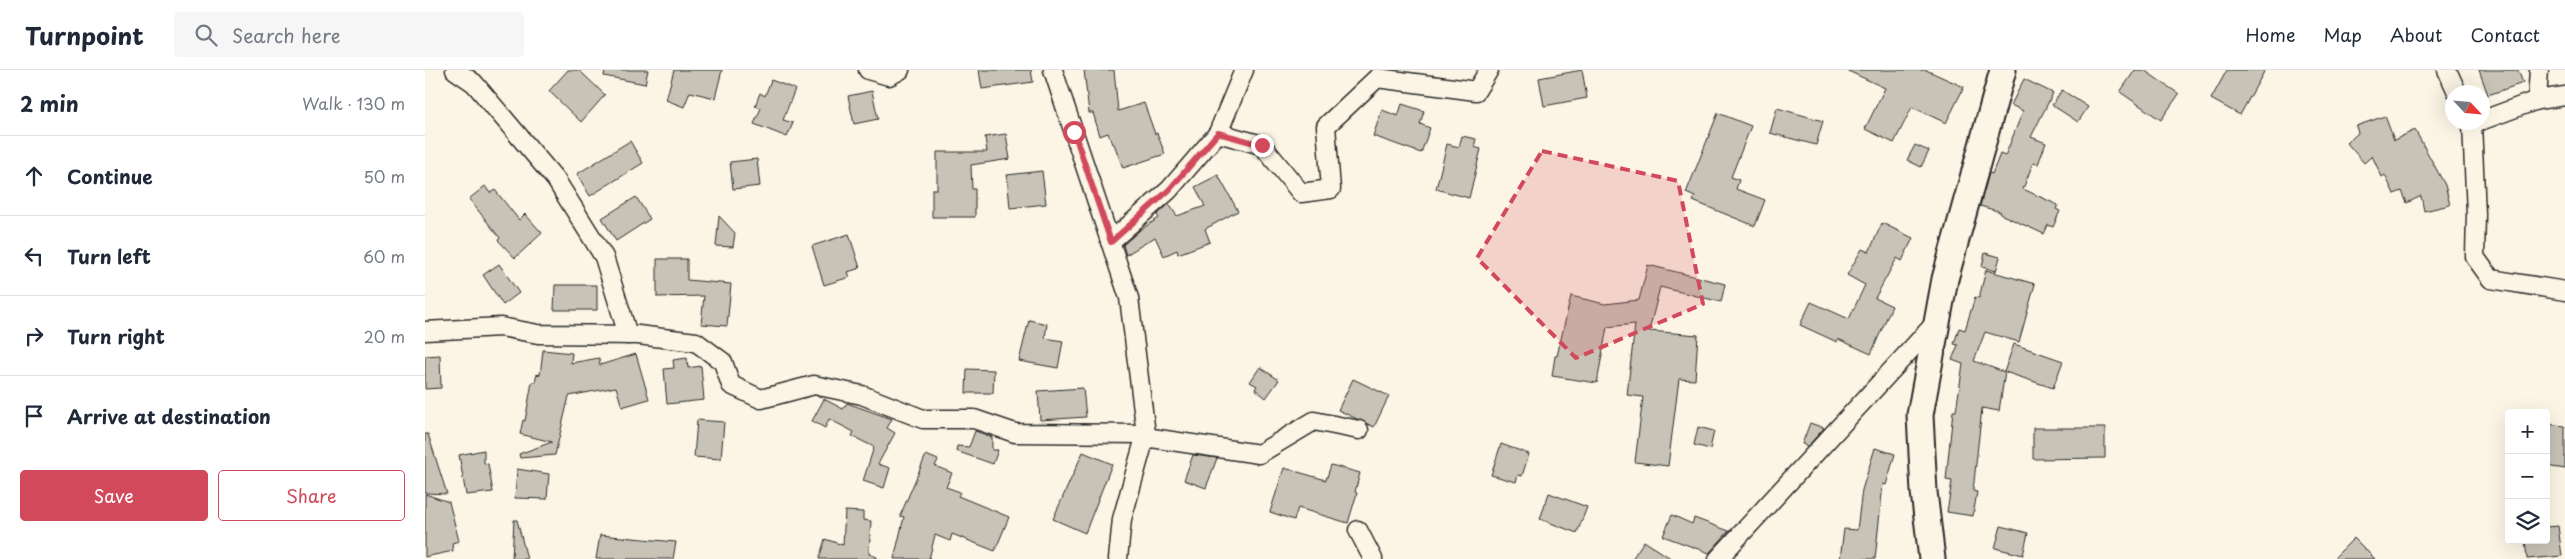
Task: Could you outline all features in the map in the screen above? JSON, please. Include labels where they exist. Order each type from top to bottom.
[{"type":"main road","points":[[1932,559],[1924,492],[1920,414],[1945,279],[2003,70]]},
{"type":"street","points":[[455,70],[474,83],[557,180],[604,257],[628,335]]},
{"type":"street","points":[[868,70],[889,76],[900,70]]},
{"type":"street","points":[[1053,70],[1129,298],[1146,435],[1122,519],[1118,559]]},
{"type":"street","points":[[1111,242],[1169,190],[1218,133],[1244,70]]},
{"type":"street","points":[[1218,133],[1262,145],[1301,193],[1331,189],[1326,126],[1377,78],[1476,91],[1489,70]]},
{"type":"street","points":[[2447,70],[2454,85]]},
{"type":"street","points":[[2537,100],[2539,70]]},
{"type":"street","points":[[2490,117],[2537,100],[2565,96]]},
{"type":"street","points":[[2475,130],[2477,214],[2475,258],[2491,279],[2565,291]]},
{"type":"street","points":[[1718,559],[1937,321]]},
{"type":"street","points":[[425,331],[501,327],[538,334],[628,335],[696,342],[723,362],[731,385],[761,399],[814,385],[862,395],[923,419],[974,420],[1015,433],[1146,435],[1259,454],[1314,421],[1359,430]]},
{"type":"street","points":[[1358,530],[1373,559]]},
{"type":"highlighted area","points":[[1542,151],[1678,181],[1703,304],[1576,358],[1477,258]]},
{"type":"building","points":[[568,70],[579,70],[605,95],[581,122],[549,91]]},
{"type":"building","points":[[605,70],[648,70],[645,84],[604,76]]},
{"type":"building","points":[[674,70],[722,70],[715,98],[690,92],[684,107],[666,100]]},
{"type":"building","points":[[979,70],[1031,70],[1033,82],[982,89]]},
{"type":"building","points":[[1084,70],[1114,70],[1118,111],[1144,103],[1155,134],[1157,133],[1165,154],[1123,168],[1108,133],[1100,136],[1093,113],[1089,113]]},
{"type":"building","points":[[1582,70],[1587,98],[1544,106],[1539,78]]},
{"type":"building","points":[[1846,70],[1926,70],[1964,87],[1946,123],[1912,107],[1894,143],[1865,129],[1885,88]]},
{"type":"building","points":[[2135,70],[2144,70],[2179,94],[2161,120],[2120,92]]},
{"type":"building","points":[[2227,70],[2265,70],[2240,115],[2211,99]]},
{"type":"building","points":[[2479,70],[2518,70],[2523,83],[2490,94],[2490,85],[2484,85]]},
{"type":"building","points":[[2024,79],[2053,93],[2031,137],[2046,143],[2038,164],[2033,163],[2023,189],[2058,205],[2056,209],[2060,211],[2053,227],[2048,225],[2044,234],[2000,214],[2001,212],[1980,206],[1989,173],[1992,174],[2000,154],[2005,156],[2023,111],[2011,105]]},
{"type":"building","points":[[771,80],[795,89],[783,120],[793,123],[787,137],[754,124],[761,108],[755,106],[760,93],[765,96]]},
{"type":"building","points":[[2062,90],[2088,107],[2078,122],[2052,105]]},
{"type":"building","points":[[872,91],[878,119],[854,124],[848,96]]},
{"type":"building","points":[[1402,104],[1424,111],[1420,124],[1430,128],[1421,153],[1373,136],[1382,110],[1398,116]]},
{"type":"building","points":[[1777,108],[1823,121],[1816,145],[1770,133]]},
{"type":"building","points":[[1718,113],[1751,126],[1731,177],[1739,180],[1736,189],[1765,200],[1755,226],[1693,201],[1695,197],[1686,193]]},
{"type":"building","points":[[2385,116],[2394,140],[2415,130],[2445,185],[2450,205],[2424,211],[2421,196],[2407,203],[2402,191],[2394,194],[2385,175],[2382,177],[2372,156],[2364,163],[2347,143],[2358,133],[2356,126]]},
{"type":"building","points":[[1006,134],[1010,159],[971,165],[972,189],[975,189],[975,217],[932,217],[932,189],[937,189],[937,152],[987,152],[985,137]]},
{"type":"building","points":[[1462,136],[1476,139],[1474,147],[1481,149],[1469,198],[1436,189],[1447,144],[1459,147]]},
{"type":"building","points":[[630,141],[643,163],[590,196],[577,174]]},
{"type":"building","points":[[1915,145],[1929,151],[1921,167],[1907,160]]},
{"type":"building","points":[[757,159],[760,186],[733,189],[730,162]]},
{"type":"building","points":[[1042,171],[1046,204],[1010,208],[1007,175]]},
{"type":"building","points":[[1218,175],[1238,211],[1205,229],[1210,242],[1178,254],[1177,250],[1164,256],[1155,237],[1126,255],[1123,245],[1140,230],[1159,218],[1157,215],[1169,204],[1177,216],[1205,206],[1195,187]]},
{"type":"building","points":[[485,186],[490,193],[495,190],[519,220],[525,214],[542,233],[515,258],[498,240],[500,238],[469,199]]},
{"type":"building","points":[[636,197],[650,219],[616,241],[602,218]]},
{"type":"building","points":[[719,216],[735,233],[733,247],[716,246]]},
{"type":"building","points":[[1882,223],[1913,238],[1902,261],[1897,258],[1875,298],[1892,306],[1871,354],[1838,339],[1837,342],[1800,325],[1811,302],[1849,319],[1865,285],[1847,275],[1862,249],[1869,252]]},
{"type":"building","points":[[849,234],[860,268],[848,272],[850,277],[824,285],[812,246]]},
{"type":"building","points":[[1985,253],[2000,257],[1996,271],[1982,267]]},
{"type":"building","points":[[657,259],[687,259],[687,280],[731,284],[727,326],[701,324],[704,296],[657,297]]},
{"type":"building","points":[[499,264],[519,293],[503,305],[483,275]]},
{"type":"building","points":[[1648,265],[1725,284],[1721,302],[1660,287],[1649,331],[1698,335],[1695,380],[1679,379],[1668,466],[1635,462],[1643,397],[1627,395],[1635,324],[1607,327],[1597,383],[1552,376],[1555,356],[1557,356],[1571,296],[1605,304],[1639,300]]},
{"type":"building","points":[[1986,270],[2035,284],[2019,342],[1985,332],[1974,361],[2004,372],[2014,344],[2063,361],[2053,388],[2005,372],[1999,411],[1982,408],[1973,491],[1977,492],[1973,516],[1947,512],[1952,481],[1946,480],[1953,411],[1956,411],[1963,364],[1952,360],[1958,345],[1954,344],[1959,328],[1965,330],[1975,297],[1979,298]]},
{"type":"building","points":[[555,285],[597,285],[597,310],[554,310]]},
{"type":"building","points":[[1029,320],[1047,324],[1045,338],[1063,341],[1058,368],[1019,361]]},
{"type":"building","points":[[543,350],[572,353],[571,363],[599,358],[600,365],[636,354],[649,399],[622,407],[616,387],[569,396],[555,455],[520,458],[519,454],[552,442],[520,434],[523,420],[525,421],[532,382],[535,382],[537,374],[540,375]]},
{"type":"building","points":[[440,355],[441,388],[425,389],[425,356]]},
{"type":"building","points":[[687,358],[688,368],[701,366],[704,400],[667,404],[664,369],[674,368],[673,360]]},
{"type":"building","points":[[1260,367],[1279,380],[1266,398],[1255,389],[1257,386],[1250,382]]},
{"type":"building","points":[[967,369],[994,370],[993,393],[966,393]]},
{"type":"building","points":[[1353,379],[1389,396],[1374,427],[1338,410]]},
{"type":"building","points":[[1083,388],[1086,417],[1040,420],[1038,391]]},
{"type":"building","points":[[824,399],[843,409],[847,403],[892,419],[887,428],[895,433],[878,464],[890,468],[884,488],[863,481],[874,447],[852,436],[854,432],[829,419],[825,428],[812,421]]},
{"type":"building","points":[[697,420],[724,422],[721,459],[694,457]]},
{"type":"building","points":[[1810,423],[1824,428],[1808,446],[1802,444]]},
{"type":"building","points":[[2550,424],[2565,426],[2565,469],[2550,467]]},
{"type":"building","points":[[1698,427],[1714,431],[1710,449],[1694,445]]},
{"type":"building","points":[[2033,428],[2105,428],[2105,458],[2033,459]]},
{"type":"building","points":[[975,431],[992,437],[992,450],[998,450],[993,464],[956,451],[957,446],[969,447]]},
{"type":"building","points":[[425,434],[428,434],[447,494],[425,493]]},
{"type":"building","points":[[1501,444],[1529,454],[1522,476],[1518,475],[1516,482],[1491,475]]},
{"type":"building","points":[[1875,448],[1895,454],[1886,485],[1883,484],[1875,559],[1840,559],[1844,529],[1857,530],[1862,490]]},
{"type":"building","points":[[484,450],[484,463],[488,464],[493,492],[466,495],[459,455]]},
{"type":"building","points":[[1083,452],[1112,464],[1085,533],[1053,519]]},
{"type":"building","points":[[926,455],[938,460],[935,466],[952,473],[946,487],[960,492],[958,496],[1009,517],[995,551],[952,534],[950,541],[935,535],[929,559],[894,559],[904,517],[900,516]]},
{"type":"building","points":[[1193,455],[1217,458],[1206,488],[1184,480]]},
{"type":"building","points":[[1331,465],[1360,473],[1355,492],[1357,493],[1348,523],[1298,508],[1294,520],[1270,512],[1284,468],[1326,480]]},
{"type":"building","points":[[517,469],[549,474],[547,499],[515,498]]},
{"type":"building","points":[[1549,493],[1587,507],[1577,533],[1540,519]]},
{"type":"building","points":[[425,494],[449,502],[459,541],[452,543],[453,551],[425,557]]},
{"type":"building","points":[[845,511],[863,512],[863,520],[871,521],[869,554],[877,557],[877,559],[819,559],[825,539],[843,545]]},
{"type":"building","points":[[1672,515],[1692,524],[1694,518],[1729,531],[1709,553],[1663,536]]},
{"type":"building","points":[[514,520],[517,520],[527,559],[512,559]]},
{"type":"building","points":[[2001,526],[2028,533],[2023,555],[1995,548]]},
{"type":"building","points":[[2558,526],[2562,556],[2527,559],[2525,544],[2550,544],[2550,527]]},
{"type":"building","points":[[600,535],[676,542],[673,559],[596,559]]},
{"type":"building","points":[[2354,538],[2375,559],[2333,559]]},
{"type":"building","points":[[1644,541],[1672,559],[1632,559]]},
{"type":"route","points":[[1074,132],[1111,242],[1169,190],[1218,133],[1262,145]]}]
